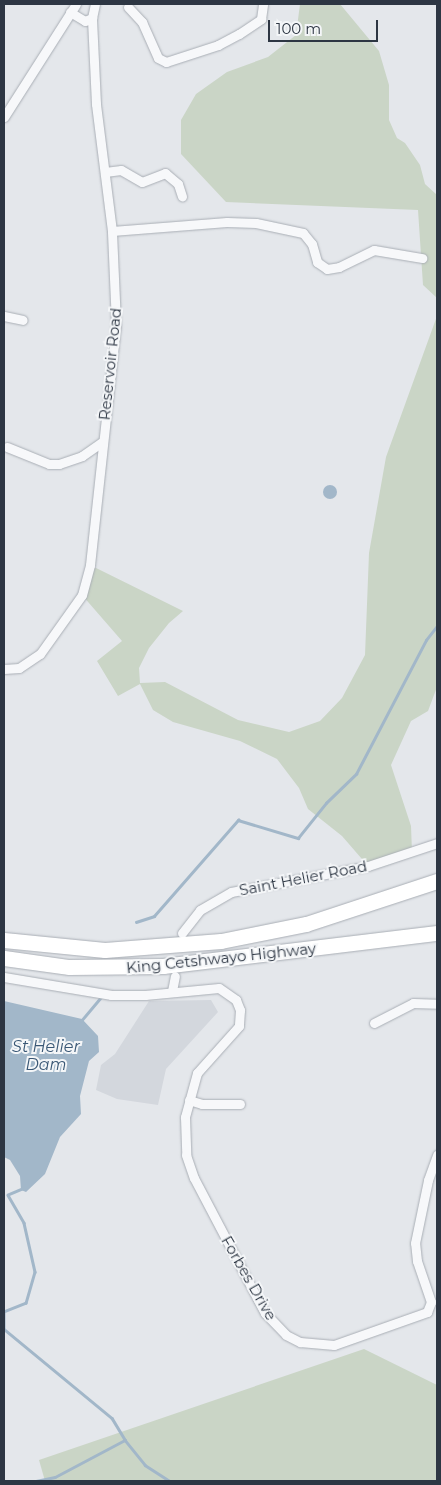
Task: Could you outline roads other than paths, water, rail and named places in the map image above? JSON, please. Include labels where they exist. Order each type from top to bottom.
[{"type":"highway","name":"King Cetshwayo Highway","points":[[4,940],[56,947],[129,950],[221,942],[306,924],[437,881]]},
{"type":"highway","name":"King Cetshwayo Highway","points":[[4,958],[70,967],[164,966],[437,933]]},
{"type":"street","points":[[4,117],[76,4]]},
{"type":"street","name":"Reservoir Road","points":[[4,668],[19,668],[40,654],[82,595],[90,565],[116,324],[112,231],[92,18],[95,4]]},
{"type":"street","points":[[128,7],[142,22],[158,58],[166,62],[218,45],[239,34],[261,19],[263,4]]},
{"type":"street","points":[[70,12],[85,21],[92,18]]},
{"type":"street","points":[[105,172],[121,170],[142,182],[165,174],[178,184],[182,196]]},
{"type":"street","points":[[112,231],[250,223],[291,228],[303,233],[312,244],[317,262],[327,269],[339,267],[374,250],[422,258]]},
{"type":"street","points":[[4,316],[23,320]]},
{"type":"street","points":[[7,447],[49,464],[59,464],[82,456],[102,442]]},
{"type":"street","name":"Saint Helier Road","points":[[182,933],[200,910],[231,892],[368,866],[437,843]]},
{"type":"street","points":[[4,978],[111,994],[145,995],[172,991],[175,976]]},
{"type":"street","name":"Forbes Drive","points":[[172,991],[219,988],[236,1000],[240,1010],[240,1020],[234,1035],[201,1066],[189,1100],[184,1137],[186,1155],[194,1178],[269,1318],[286,1335],[310,1345],[334,1345],[351,1341],[427,1312],[431,1302],[417,1261],[415,1243],[428,1180],[437,1155]]},
{"type":"street","points":[[374,1023],[413,1003],[437,1004]]},
{"type":"street","points":[[189,1100],[202,1104],[240,1104]]},
{"type":"water","points":[[327,485],[333,485],[337,492],[333,499],[327,499],[323,495],[323,489]]},
{"type":"water","name":"St Helier Dam","points":[[4,1001],[82,1019],[98,1036],[99,1052],[89,1061],[80,1096],[81,1114],[60,1137],[45,1174],[26,1192],[21,1190],[20,1176],[10,1160],[4,1157]]},
{"type":"waterway","points":[[136,922],[154,916],[238,820],[298,838],[326,803],[356,774],[426,640],[437,626]]},
{"type":"waterway","points":[[81,1021],[101,997]]},
{"type":"waterway","points":[[22,1189],[8,1195],[24,1223],[35,1272],[26,1303],[4,1312],[4,1329],[112,1418],[125,1440],[145,1465],[170,1481]]},
{"type":"waterway","points":[[36,1481],[55,1477],[125,1440]]}]
